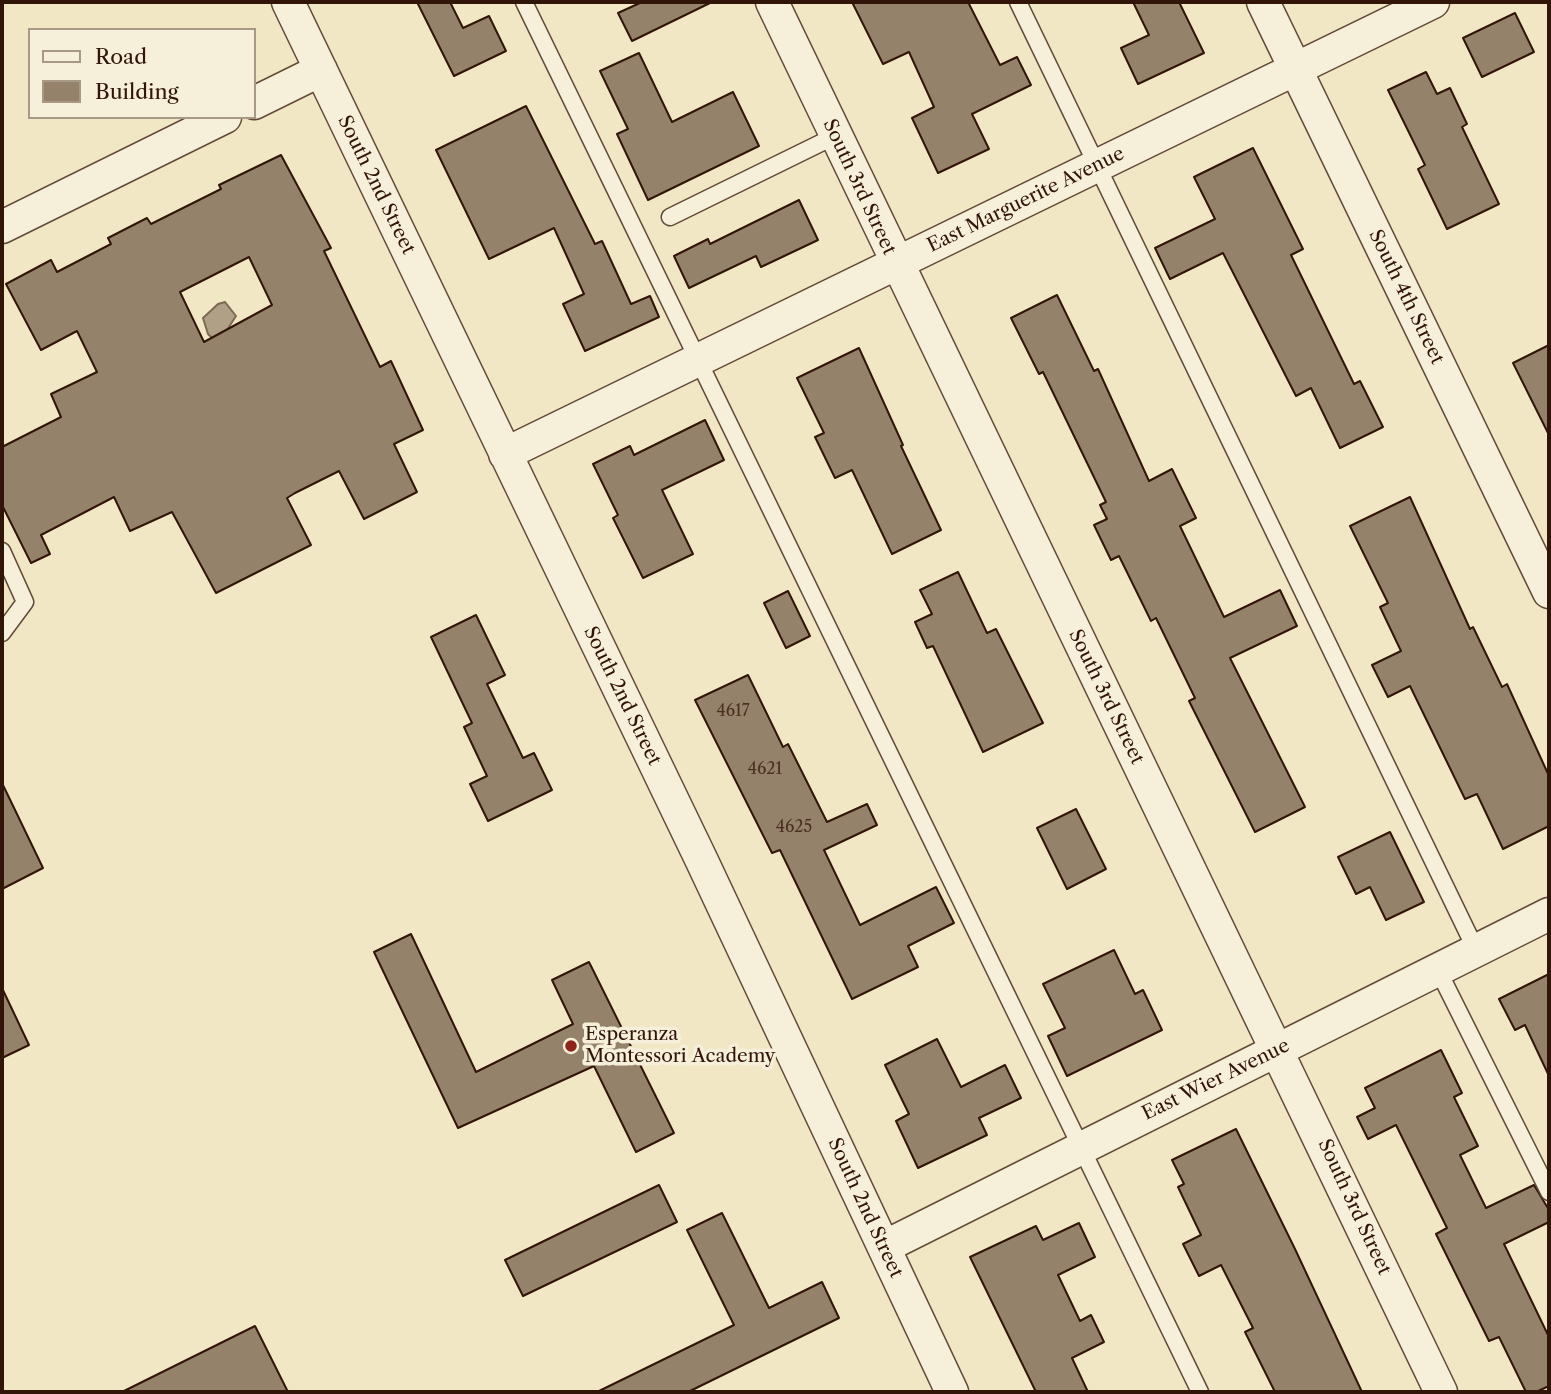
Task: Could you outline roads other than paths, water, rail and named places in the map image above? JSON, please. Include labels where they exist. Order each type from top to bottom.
[{"type":"street","name":"South 2nd Street","points":[[288,2],[952,1392]]},
{"type":"street","name":"South 3rd Street","points":[[772,2],[895,263],[1278,1049],[1441,1392]]},
{"type":"street","name":"South 4th Street","points":[[1263,2],[1549,592]]},
{"type":"street","name":"East Marguerite Avenue","points":[[505,454],[1433,2]]},
{"type":"street","points":[[256,102],[321,70]]},
{"type":"street","points":[[2,227],[221,119]]},
{"type":"street","name":"East Wier Avenue","points":[[884,1247],[1549,914]]},
{"type":"lane","points":[[524,2],[1200,1392]]},
{"type":"lane","points":[[1018,2],[1476,950]]},
{"type":"lane","points":[[670,217],[835,136]]},
{"type":"lane","points":[[2,551],[25,602],[2,633]]},
{"type":"lane","points":[[1438,970],[1549,1192]]},
{"type":"place","name":"Esperanza Montessori Academy","points":[[571,1046]]}]
